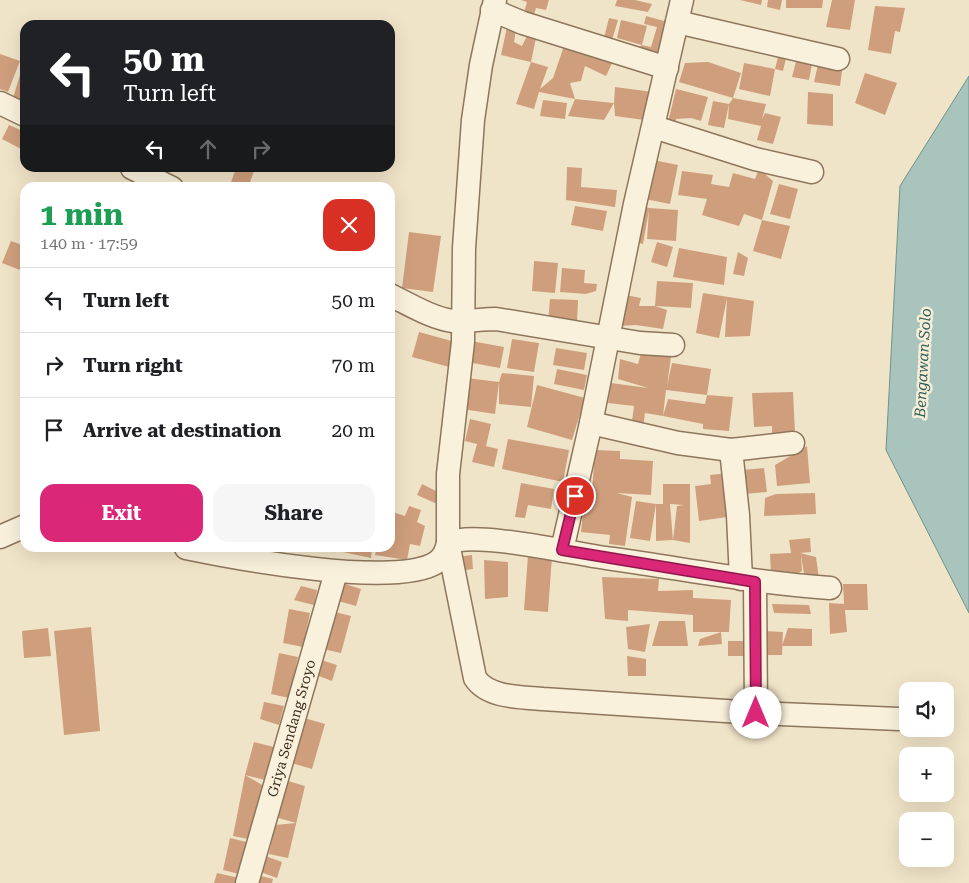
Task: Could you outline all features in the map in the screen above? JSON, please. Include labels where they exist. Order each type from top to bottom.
[{"type":"street","points":[[562,550],[591,423],[635,204],[682,0]]},
{"type":"street","points":[[667,68],[523,23],[494,5],[481,65],[473,120],[464,248],[464,321],[448,474],[448,543],[474,678],[485,689],[510,695],[543,699],[756,713],[899,719]]},
{"type":"street","points":[[677,22],[838,59]]},
{"type":"street","points":[[0,103],[20,113]]},
{"type":"street","points":[[654,126],[755,159],[812,172]]},
{"type":"street","points":[[140,172],[160,182]]},
{"type":"street","points":[[395,297],[443,319],[464,321],[475,318],[496,319],[640,343],[673,345]]},
{"type":"street","points":[[591,423],[678,443],[731,450],[793,442]]},
{"type":"street","points":[[731,450],[748,580],[756,713]]},
{"type":"street","points":[[0,537],[20,528]]},
{"type":"street","points":[[448,543],[464,538],[562,550],[748,580],[830,588]]},
{"type":"street","points":[[211,552],[336,572],[386,574],[421,569],[436,563],[445,555],[448,543]]},
{"type":"street","name":"Griya Sendang Sroyo","points":[[247,883],[336,572]]},
{"type":"water","name":"Bengawan Solo","points":[[969,76],[969,613],[886,450],[900,186]]},
{"type":"building","points":[[521,0],[549,0],[546,10],[536,8],[534,14],[524,12],[527,2]]},
{"type":"building","points":[[617,0],[635,0],[652,4],[648,12],[615,6]]},
{"type":"building","points":[[740,0],[762,0],[761,5]]},
{"type":"building","points":[[768,0],[782,0],[780,10],[767,7]]},
{"type":"building","points":[[786,0],[823,0],[822,8],[786,8]]},
{"type":"building","points":[[832,0],[855,0],[850,30],[826,27]]},
{"type":"building","points":[[875,6],[905,8],[900,32],[895,31],[891,54],[868,50]]},
{"type":"building","points":[[646,16],[671,23],[661,56],[637,49],[642,45],[651,47],[657,27],[644,24]]},
{"type":"building","points":[[609,18],[618,20],[612,40],[604,38]]},
{"type":"building","points":[[621,20],[647,26],[642,45],[617,38]]},
{"type":"building","points":[[517,24],[514,42],[522,46],[527,36],[536,38],[531,62],[501,55],[507,27]]},
{"type":"building","points":[[564,46],[614,59],[606,76],[585,66],[581,81],[570,83],[575,99],[539,92],[534,109],[516,104],[531,62],[548,67],[540,89],[553,78]]},
{"type":"building","points":[[799,50],[814,54],[809,80],[792,77]]},
{"type":"building","points":[[779,53],[787,54],[783,71],[775,69]]},
{"type":"building","points":[[0,54],[20,61],[8,92],[0,89]]},
{"type":"building","points":[[819,60],[843,64],[840,86],[814,82]]},
{"type":"building","points":[[708,62],[741,73],[733,98],[679,82],[685,63]]},
{"type":"building","points":[[744,63],[775,69],[770,96],[739,89]]},
{"type":"building","points":[[865,73],[897,83],[885,115],[855,103]]},
{"type":"building","points":[[20,75],[20,100],[13,98]]},
{"type":"building","points":[[615,87],[653,92],[647,101],[644,120],[615,116]]},
{"type":"building","points":[[676,89],[708,97],[701,121],[691,118],[676,119],[676,128],[667,126]]},
{"type":"building","points":[[808,92],[833,94],[833,126],[807,124]]},
{"type":"building","points":[[733,98],[766,104],[762,119],[765,113],[781,117],[773,144],[757,140],[761,126],[728,119],[729,104]]},
{"type":"building","points":[[575,99],[614,103],[604,120],[568,116]]},
{"type":"building","points":[[543,100],[567,103],[565,119],[540,116]]},
{"type":"building","points":[[713,101],[729,104],[724,128],[708,125]]},
{"type":"building","points":[[9,125],[20,130],[20,148],[2,139]]},
{"type":"building","points":[[653,160],[678,165],[670,204],[645,199]]},
{"type":"building","points":[[567,167],[582,168],[581,187],[617,190],[615,207],[566,200]]},
{"type":"building","points":[[759,169],[773,181],[762,220],[744,214],[739,226],[702,215],[707,199],[678,195],[682,171],[713,175],[711,184],[729,187],[733,173],[755,179]]},
{"type":"building","points":[[235,172],[254,172],[250,182],[231,182]]},
{"type":"building","points":[[779,184],[798,189],[790,219],[770,214]]},
{"type":"building","points":[[637,203],[649,208],[678,210],[676,241],[647,239],[649,210],[643,244],[636,242]]},
{"type":"building","points":[[575,206],[607,211],[603,231],[571,225]]},
{"type":"building","points":[[762,220],[790,226],[781,259],[753,251]]},
{"type":"building","points":[[409,232],[441,236],[433,292],[402,288]]},
{"type":"building","points":[[11,241],[20,244],[20,270],[2,263]]},
{"type":"building","points":[[657,242],[673,247],[667,267],[651,262]]},
{"type":"building","points":[[679,248],[727,257],[724,285],[673,277]]},
{"type":"building","points":[[738,252],[748,258],[744,276],[733,274]]},
{"type":"building","points":[[534,261],[558,263],[555,293],[532,291]]},
{"type":"building","points":[[562,268],[585,270],[584,283],[597,284],[596,291],[586,294],[560,292]]},
{"type":"building","points":[[657,281],[693,283],[691,308],[655,306]]},
{"type":"building","points":[[703,293],[754,301],[750,336],[725,337],[727,298],[719,338],[696,333]]},
{"type":"building","points":[[625,295],[641,298],[639,306],[655,306],[667,310],[663,329],[636,325],[620,326]]},
{"type":"building","points":[[550,299],[578,300],[577,324],[548,322]]},
{"type":"building","points":[[419,332],[459,343],[453,368],[412,357]]},
{"type":"building","points":[[512,339],[539,343],[534,372],[507,368]]},
{"type":"building","points":[[471,341],[504,347],[500,368],[467,362]]},
{"type":"building","points":[[643,346],[650,354],[671,357],[667,386],[672,363],[711,369],[707,395],[666,390],[663,416],[645,413],[643,429],[631,428],[634,406],[608,403],[611,383],[648,388],[618,379],[620,359],[638,364]]},
{"type":"building","points":[[556,348],[587,353],[584,370],[553,365]]},
{"type":"building","points":[[557,369],[587,375],[584,390],[554,384]]},
{"type":"building","points":[[502,373],[534,376],[531,407],[499,404],[499,382]]},
{"type":"building","points":[[467,378],[499,382],[495,414],[462,409]]},
{"type":"building","points":[[537,385],[585,398],[572,440],[527,427]]},
{"type":"building","points":[[793,392],[795,433],[772,435],[772,426],[754,427],[752,393]]},
{"type":"building","points":[[707,395],[733,397],[729,431],[703,429],[703,424],[663,416],[668,399],[705,404]]},
{"type":"building","points":[[470,419],[491,424],[486,446],[498,449],[494,467],[472,462],[477,444],[465,441]]},
{"type":"building","points":[[508,439],[569,450],[563,482],[502,469]]},
{"type":"building","points":[[807,446],[810,483],[777,486],[775,465]]},
{"type":"building","points":[[595,450],[620,451],[620,459],[653,461],[651,495],[617,493],[632,497],[625,546],[609,544],[610,535],[581,532],[585,494],[592,492]]},
{"type":"building","points":[[764,468],[767,492],[744,494],[742,470]]},
{"type":"building","points":[[728,473],[734,516],[699,521],[695,486],[711,484],[710,475]]},
{"type":"building","points":[[521,483],[554,489],[551,509],[528,505],[525,518],[515,517]]},
{"type":"building","points":[[422,484],[438,492],[437,504],[417,495]]},
{"type":"building","points":[[663,484],[690,484],[690,543],[673,540],[656,541],[656,504],[663,504]],"holes":[[[670,504],[684,505],[677,506],[673,540]]]},
{"type":"building","points":[[815,493],[816,514],[764,516],[765,498],[776,494]]},
{"type":"building","points":[[636,501],[656,504],[650,541],[630,538]]},
{"type":"building","points":[[409,506],[421,510],[417,522],[425,526],[420,546],[410,544],[407,560],[375,555],[376,552],[395,552],[395,513],[405,516]]},
{"type":"building","points":[[810,538],[811,552],[800,553],[816,557],[819,578],[805,580],[801,555],[802,571],[795,575],[771,574],[770,554],[791,553],[789,540]]},
{"type":"building","points":[[343,552],[372,552],[371,558]]},
{"type":"building","points":[[472,555],[473,569],[459,571],[457,557]]},
{"type":"building","points":[[528,555],[552,557],[548,612],[524,610]]},
{"type":"building","points":[[484,560],[508,562],[508,597],[485,599]]},
{"type":"building","points":[[602,577],[659,579],[658,591],[693,590],[693,598],[731,600],[729,632],[693,632],[693,615],[628,610],[628,621],[605,619]]},
{"type":"building","points":[[336,581],[361,589],[356,606],[331,599]]},
{"type":"building","points":[[843,584],[867,584],[868,610],[845,610],[847,632],[830,634],[829,603],[844,604]]},
{"type":"building","points":[[301,586],[317,590],[314,605],[294,600]]},
{"type":"building","points":[[772,604],[809,605],[811,614],[774,613]]},
{"type":"building","points":[[289,609],[310,613],[303,647],[283,643]]},
{"type":"building","points":[[331,611],[351,616],[341,653],[318,648]]},
{"type":"building","points":[[659,621],[685,621],[688,646],[652,646]]},
{"type":"building","points":[[650,624],[645,652],[628,649],[626,627]]},
{"type":"building","points":[[91,627],[100,731],[64,735],[54,631]]},
{"type":"building","points":[[48,628],[51,656],[24,658],[22,631]]},
{"type":"building","points":[[788,628],[812,629],[812,646],[782,646]]},
{"type":"building","points":[[764,631],[783,632],[782,655],[763,655]]},
{"type":"building","points":[[721,632],[722,644],[698,646],[700,639]]},
{"type":"building","points":[[728,641],[748,641],[747,656],[728,656]]},
{"type":"building","points":[[279,653],[298,657],[289,698],[271,694]]},
{"type":"building","points":[[627,656],[646,659],[646,676],[628,676]]},
{"type":"building","points":[[321,660],[337,665],[332,681],[316,675]]},
{"type":"building","points":[[264,702],[284,706],[279,725],[260,719]]},
{"type":"building","points":[[301,717],[325,724],[312,769],[288,762]]},
{"type":"building","points":[[254,742],[274,747],[265,780],[245,775]]},
{"type":"building","points":[[245,775],[264,786],[253,840],[233,836]]},
{"type":"building","points":[[285,780],[305,786],[288,858],[269,854],[275,825],[296,823],[275,817]]},
{"type":"building","points":[[230,838],[251,843],[243,875],[223,870]]},
{"type":"building","points":[[263,855],[282,862],[277,878],[258,871]]},
{"type":"building","points":[[217,873],[239,878],[237,883],[214,883]]},
{"type":"building","points":[[257,875],[273,879],[272,883],[255,883]]},
{"type":"route","points":[[575,496],[562,550],[612,559],[683,568],[755,582],[756,713]]}]
